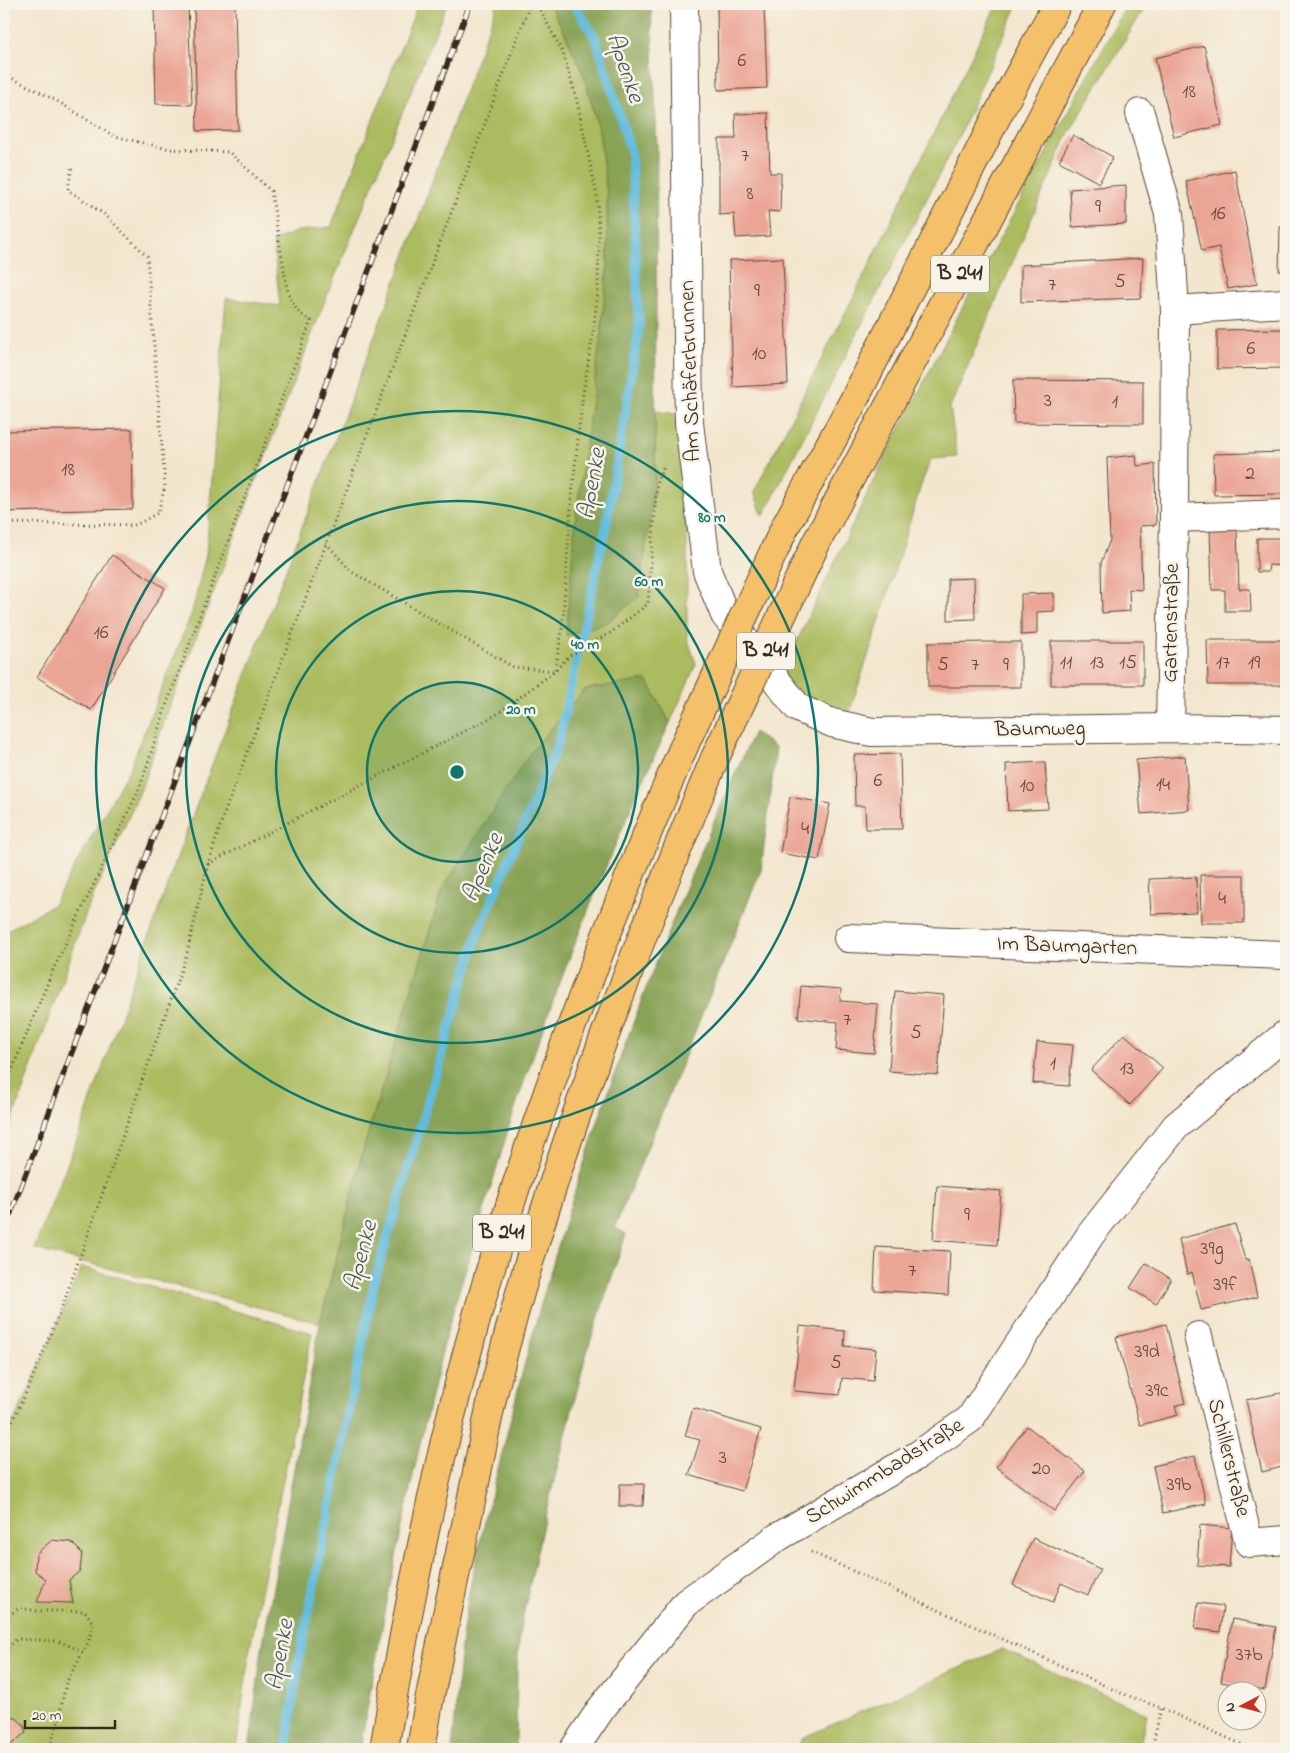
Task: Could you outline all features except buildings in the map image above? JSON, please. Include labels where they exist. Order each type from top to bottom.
[{"type":"highway","name":"B 241","points":[[384,1749],[415,1578],[440,1458],[487,1282],[514,1193],[593,966],[644,839],[688,737],[785,527],[853,402],[997,116],[1057,4]]},
{"type":"highway","name":"B 241","points":[[421,1749],[430,1692],[496,1386],[535,1243],[609,1021],[715,758],[816,543],[1102,4]]},
{"type":"street","name":"Am Schäferbrunnen","points":[[684,4],[689,423],[707,571],[725,615],[798,708]]},
{"type":"street","name":"Gartenstraße","points":[[1140,113],[1168,214],[1175,310],[1170,728]]},
{"type":"street","points":[[1175,310],[1286,303]]},
{"type":"street","points":[[1174,518],[1286,514]]},
{"type":"street","name":"Baumweg","points":[[798,708],[832,723],[872,732],[1170,728],[1286,730]]},
{"type":"street","name":"Im Baumgarten","points":[[848,938],[1286,955]]},
{"type":"street","name":"Schwimmbadstraße","points":[[574,1749],[601,1709],[686,1603],[778,1537],[918,1455],[970,1419],[1091,1234],[1176,1126],[1286,1034]]},
{"type":"street","name":"Schillerstraße","points":[[1198,1336],[1249,1543],[1286,1540]]},
{"type":"path","points":[[4,1439],[30,1384],[71,1281],[187,953],[208,864],[224,814],[530,4]]},
{"type":"path","points":[[537,4],[563,54],[576,97],[597,196],[599,236],[598,289],[583,393],[572,494],[562,630],[555,671]]},
{"type":"path","points":[[4,74],[57,101],[114,136],[169,149],[229,152],[271,191],[289,295],[300,315],[311,321],[165,709],[140,787],[53,970],[4,1089]]},
{"type":"path","points":[[4,523],[136,525],[158,513],[165,486],[147,256],[104,214],[68,190],[72,166]]},
{"type":"path","points":[[208,864],[496,715],[555,671],[569,656],[610,633],[648,604],[657,480],[666,464]]},
{"type":"path","points":[[326,543],[352,572],[514,667],[555,671]]},
{"type":"path","points":[[778,1537],[1121,1693],[1161,1708],[1252,1749]]},
{"type":"path","points":[[4,1618],[20,1608],[37,1611],[85,1611],[93,1623],[88,1643],[66,1683],[58,1723],[49,1749]]},
{"type":"path","points":[[4,1650],[17,1639],[57,1641],[83,1652]]},
{"type":"path","points":[[1152,1749],[1161,1708]]},
{"type":"green space","points":[[418,4],[447,4],[320,313],[167,714],[141,789],[88,908],[4,1143],[4,932],[53,905],[130,768],[192,612],[206,555],[226,298],[280,306],[273,241],[298,231],[331,227]]},
{"type":"green space","points":[[497,4],[549,4],[563,29],[585,78],[599,131],[607,194],[608,261],[601,335],[639,596],[655,479],[655,411],[675,414],[687,443],[687,637],[696,664],[670,723],[647,680],[442,890],[364,1147],[320,1323],[34,1249],[79,1134],[180,849],[404,259]]},
{"type":"green space","points":[[549,4],[651,4],[657,145],[655,479],[639,596],[608,622],[566,636],[575,523],[601,335],[608,261],[607,194],[599,131],[585,78],[563,29]]},
{"type":"green space","points":[[997,4],[1018,4],[958,138],[763,516],[754,492],[868,268]]},
{"type":"green space","points":[[1127,4],[1147,4],[1068,134],[950,407],[957,457],[931,459],[921,485],[847,719],[809,704],[780,677],[881,465],[968,297]]},
{"type":"green space","points":[[647,680],[670,723],[608,862],[552,1003],[514,1112],[454,1307],[412,1481],[379,1642],[360,1749],[249,1749],[262,1649],[320,1323],[364,1147],[442,890],[529,754],[585,689]]},
{"type":"green space","points":[[754,732],[776,748],[761,870],[615,1227],[626,1234],[586,1355],[544,1520],[520,1630],[517,1668],[516,1749],[452,1749],[465,1616],[474,1571],[529,1347],[555,1257],[613,1079],[645,991],[716,817]]},
{"type":"green space","points":[[82,1267],[312,1333],[250,1648],[236,1749],[4,1749],[4,1441],[30,1387]]},
{"type":"green space","points":[[1002,1649],[1147,1714],[1139,1749],[797,1749],[802,1738]]},
{"type":"waterway","name":"Apenke","points":[[286,1749],[299,1660],[375,1279],[478,933],[558,744],[606,527],[639,329],[631,152],[596,39],[574,4]]},
{"type":"railway","points":[[4,1231],[470,4]]}]
